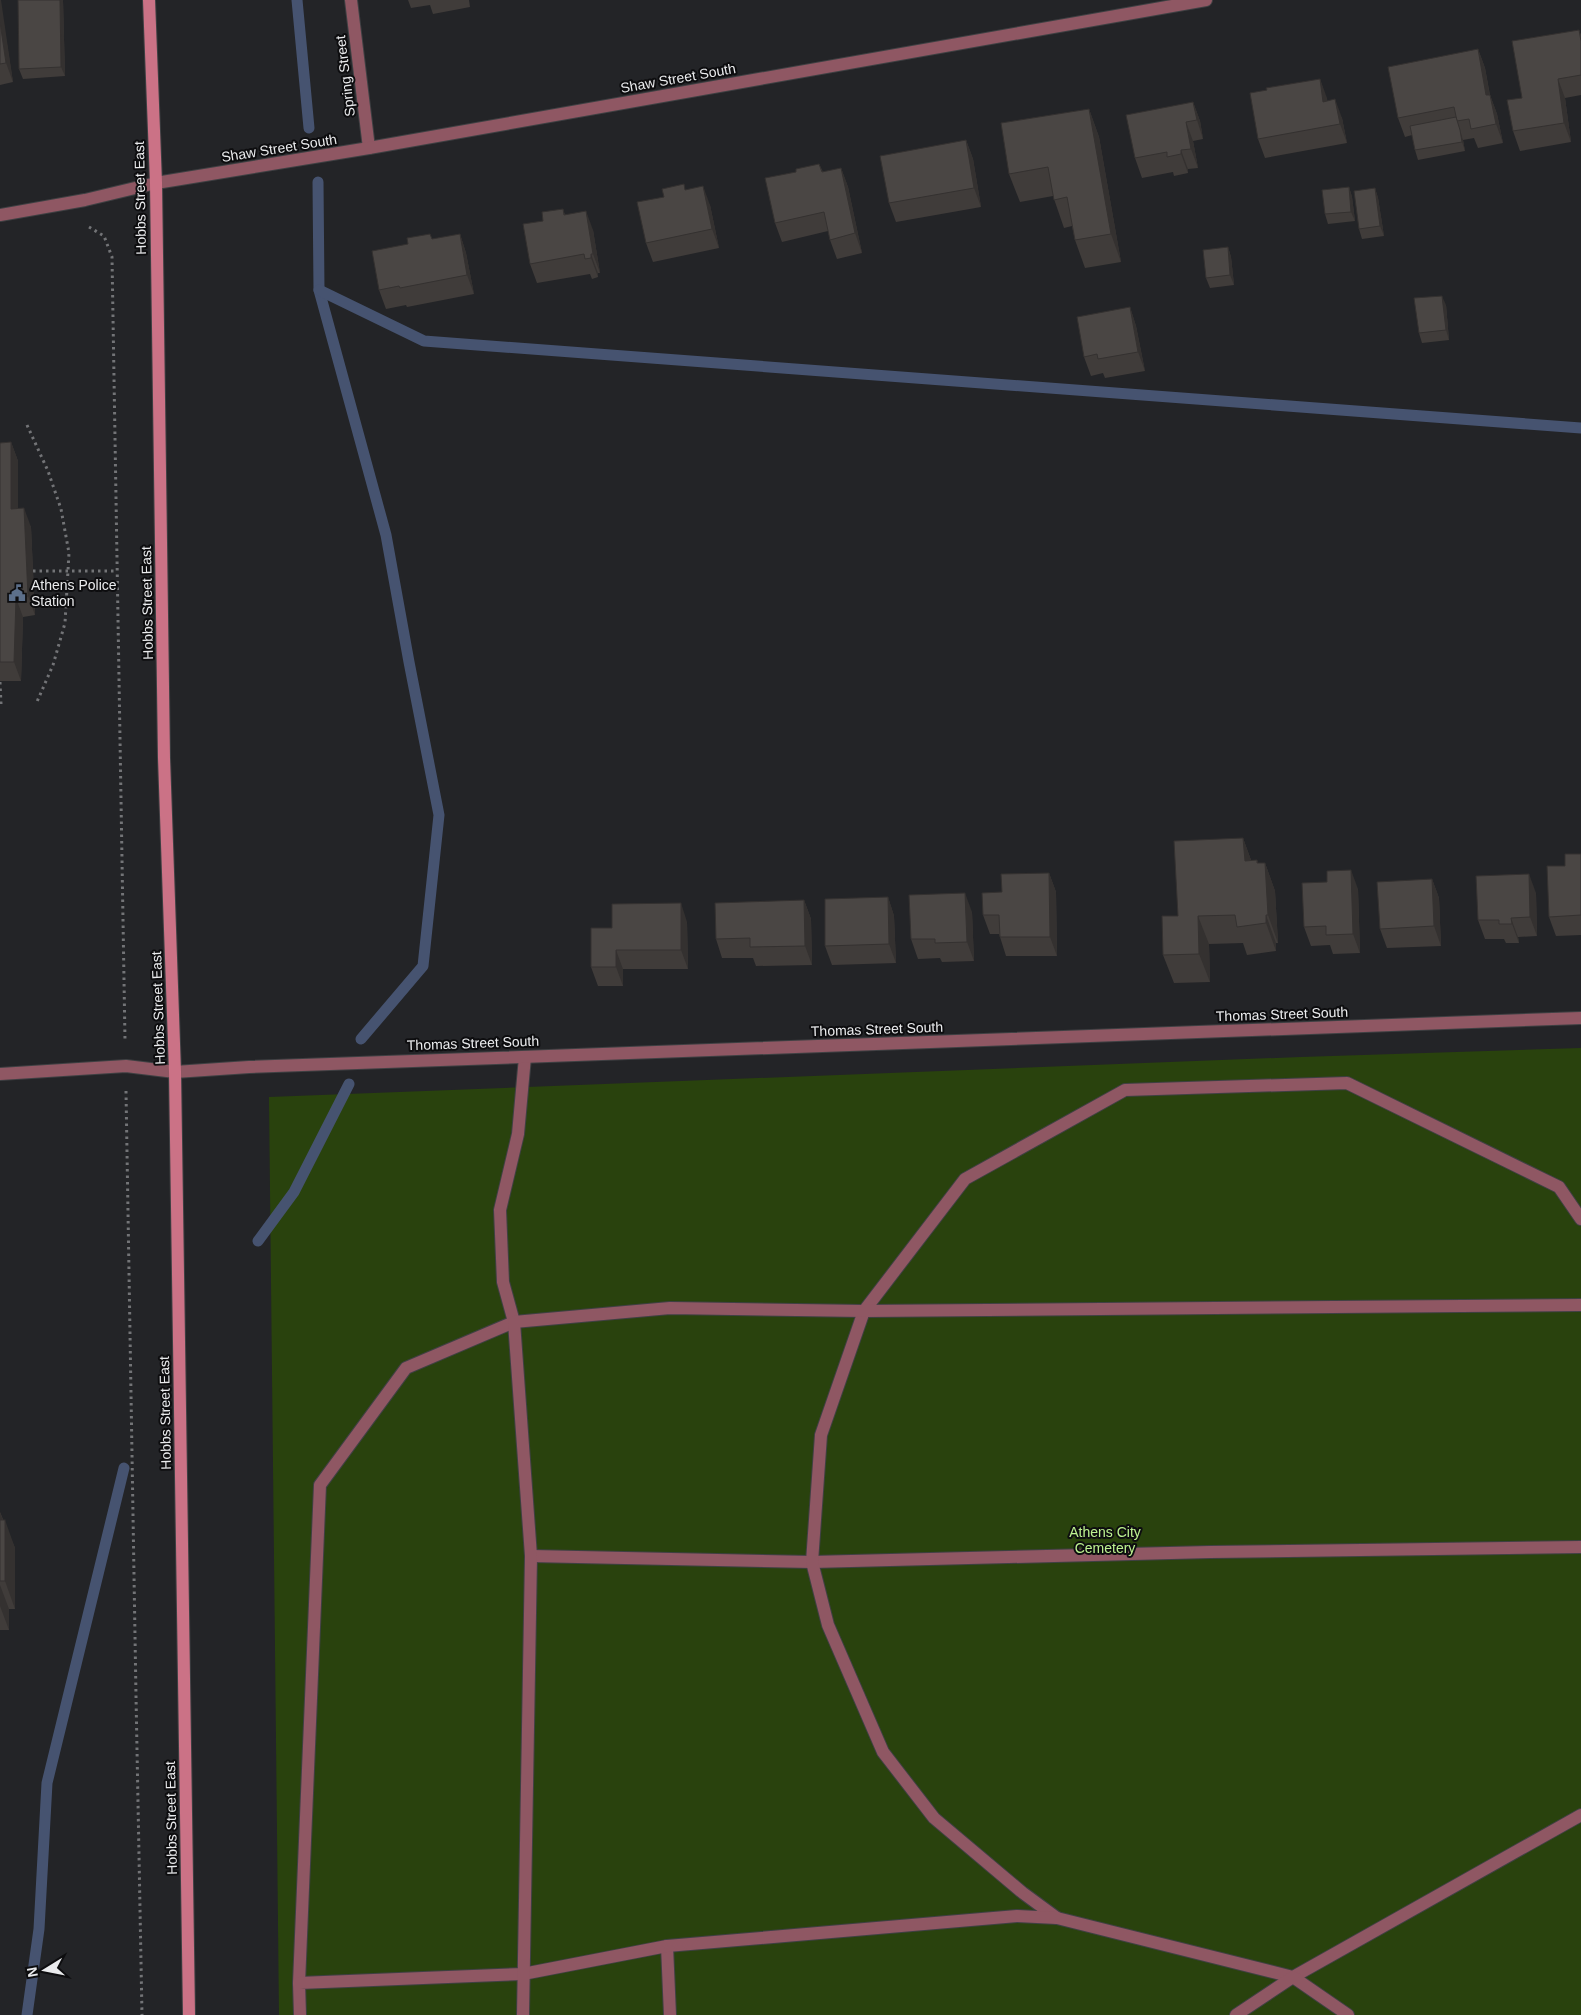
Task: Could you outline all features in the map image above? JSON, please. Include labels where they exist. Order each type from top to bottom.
[{"type":"main road","name":"Hobbs Street East","points":[[149,0],[156,183],[164,758],[175,1072],[189,2015]]},
{"type":"street","name":"Spring Street","points":[[351,0],[369,148]]},
{"type":"street","name":"Shaw Street South","points":[[0,215],[85,200],[156,183],[369,148],[1206,0]]},
{"type":"street","name":"Thomas Street South","points":[[0,1074],[126,1066],[175,1072],[249,1066],[1581,1018]]},
{"type":"street","points":[[523,2015],[531,1556],[514,1322],[503,1282],[500,1210],[518,1134],[525,1057]]},
{"type":"street","points":[[1057,1918],[1023,1893],[934,1818],[882,1752],[828,1625],[812,1562],[821,1435],[864,1311],[965,1179],[1125,1090],[1347,1083],[1560,1188],[1581,1219]]},
{"type":"street","points":[[300,2015],[299,1983],[320,1485],[406,1368],[514,1322],[670,1308],[864,1311],[1581,1305]]},
{"type":"street","points":[[531,1556],[812,1562],[1210,1552],[1581,1547]]},
{"type":"street","points":[[1236,2015],[1293,1978],[1581,1815]]},
{"type":"street","points":[[299,1983],[523,1974],[667,1946],[1017,1916],[1057,1918],[1293,1978],[1348,2015]]},
{"type":"street","points":[[667,1946],[670,2015]]},
{"type":"path","points":[[85,200],[88,226],[104,236],[112,257],[142,2015]]},
{"type":"path","points":[[27,425],[48,471],[60,509],[69,553],[65,623],[53,665],[36,704]]},
{"type":"path","points":[[33,571],[116,571]]},
{"type":"path","points":[[0,682],[1,704]]},
{"type":"green space","name":"Athens City Cemetery","points":[[1581,1048],[1581,2015],[279,2015],[269,1097]]},
{"type":"building","points":[[18,0],[60,0],[61,67],[19,69]]},
{"type":"building","points":[[0,22],[6,63],[0,64]]},
{"type":"building","points":[[1579,30],[1581,41],[1581,75],[1558,79],[1564,123],[1513,131],[1507,100],[1522,98],[1512,41]]},
{"type":"building","points":[[1478,49],[1486,95],[1490,95],[1496,124],[1471,129],[1469,119],[1457,121],[1454,107],[1398,118],[1388,67]]},
{"type":"building","points":[[1320,79],[1323,102],[1335,99],[1340,124],[1258,139],[1250,93],[1267,90],[1266,88]]},
{"type":"building","points":[[1193,102],[1197,120],[1186,122],[1191,149],[1181,150],[1181,154],[1167,157],[1167,152],[1135,158],[1126,115]]},
{"type":"building","points":[[1089,109],[1111,234],[1075,240],[1067,197],[1054,200],[1048,167],[1009,174],[1001,123]]},
{"type":"building","points":[[1456,117],[1462,142],[1415,150],[1410,126]]},
{"type":"building","points":[[966,140],[974,188],[889,203],[880,156]]},
{"type":"building","points":[[819,164],[822,172],[841,168],[855,233],[830,240],[824,212],[775,223],[765,178],[796,172],[796,169]]},
{"type":"building","points":[[684,184],[685,190],[703,186],[712,229],[646,243],[637,202],[664,197],[662,189]]},
{"type":"building","points":[[1349,187],[1351,212],[1325,214],[1322,190]]},
{"type":"building","points":[[1375,188],[1380,226],[1359,229],[1354,191]]},
{"type":"building","points":[[563,209],[564,215],[586,211],[593,254],[591,254],[591,258],[585,259],[584,254],[530,264],[523,224],[543,221],[542,212]]},
{"type":"building","points":[[430,234],[432,239],[460,234],[467,275],[400,288],[399,286],[379,290],[372,251],[408,244],[407,238]]},
{"type":"building","points":[[1228,247],[1230,275],[1206,278],[1203,250]]},
{"type":"building","points":[[1442,296],[1446,330],[1419,333],[1414,298]]},
{"type":"building","points":[[1130,307],[1138,352],[1098,359],[1097,354],[1084,357],[1077,317]]},
{"type":"building","name":"Athens Police Station","points":[[11,442],[11,509],[24,508],[28,596],[16,598],[14,662],[0,662],[0,443]]},
{"type":"building","points":[[1243,838],[1245,861],[1257,860],[1257,863],[1265,863],[1268,915],[1266,915],[1266,923],[1237,927],[1235,915],[1198,916],[1199,954],[1163,955],[1162,916],[1178,916],[1174,841]]},
{"type":"building","points":[[1565,854],[1581,854],[1581,915],[1549,917],[1547,866],[1565,866]]},
{"type":"building","points":[[1351,870],[1353,934],[1326,935],[1326,926],[1304,927],[1302,883],[1327,882],[1327,871]]},
{"type":"building","points":[[1049,873],[1050,937],[1000,937],[999,915],[983,915],[982,893],[1002,892],[1001,874]]},
{"type":"building","points":[[1529,874],[1530,917],[1511,918],[1512,924],[1499,924],[1499,920],[1478,920],[1476,876]]},
{"type":"building","points":[[1432,879],[1434,926],[1380,929],[1377,882]]},
{"type":"building","points":[[965,893],[967,942],[935,943],[935,939],[911,939],[909,895]]},
{"type":"building","points":[[888,897],[889,944],[825,946],[825,899]]},
{"type":"building","points":[[804,900],[805,946],[750,947],[750,938],[716,939],[715,903]]},
{"type":"building","points":[[681,903],[681,950],[616,950],[616,967],[591,967],[591,928],[612,928],[612,904]]},
{"type":"building","points":[[0,1520],[5,1520],[5,1581],[0,1581]]},
{"type":"waterway","points":[[297,0],[309,128]]},
{"type":"waterway","points":[[318,182],[319,290],[386,535],[439,815],[423,966],[361,1039]]},
{"type":"waterway","points":[[319,290],[424,341],[1581,428]]},
{"type":"waterway","points":[[258,1241],[294,1192],[349,1084]]},
{"type":"waterway","points":[[27,2015],[39,1929],[47,1783],[124,1468]]},
{"type":"place","name":"Athens Police Station","points":[[17,593]]}]
